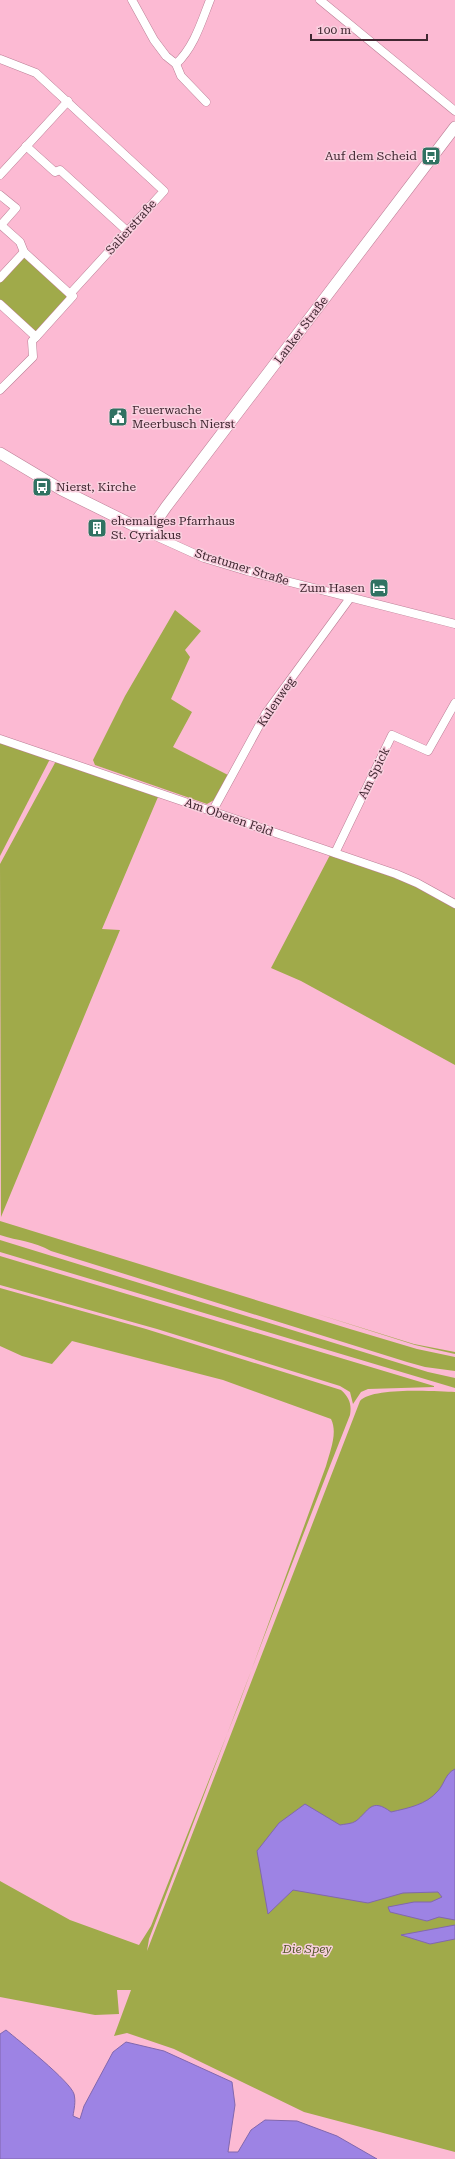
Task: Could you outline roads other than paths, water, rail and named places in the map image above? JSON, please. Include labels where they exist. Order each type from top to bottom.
[{"type":"street","points":[[132,0],[154,40],[166,56],[176,64],[181,76],[206,102]]},
{"type":"street","points":[[176,64],[184,57],[198,33],[210,0]]},
{"type":"street","points":[[320,0],[455,111]]},
{"type":"street","name":"Salierstraße","points":[[0,59],[36,73],[164,190],[70,294],[73,296],[36,337]]},
{"type":"street","points":[[0,174],[68,101]]},
{"type":"street","name":"Lanker Straße","points":[[151,534],[155,522],[175,495],[455,127]]},
{"type":"street","points":[[26,146],[54,172],[60,170],[127,231]]},
{"type":"street","points":[[1,197],[16,208],[1,224],[20,242],[24,252],[70,294]]},
{"type":"street","points":[[0,278],[24,252]]},
{"type":"street","points":[[0,304],[36,337],[32,341],[33,357],[0,390]]},
{"type":"street","name":"Stratumer Straße","points":[[0,453],[62,490],[151,534],[204,558],[247,571],[455,624]]},
{"type":"street","name":"Kulenweg","points":[[212,812],[266,713],[350,598]]},
{"type":"street","name":"Am Spick","points":[[335,853],[392,735],[428,751],[455,703]]},
{"type":"street","name":"Am Oberen Feld","points":[[0,739],[410,880],[455,904]]},
{"type":"place","name":"Auf dem Scheid","points":[[431,156]]},
{"type":"place","name":"Feuerwache Meerbusch Nierst","points":[[118,417]]},
{"type":"place","name":"Nierst, Kirche","points":[[42,487]]},
{"type":"place","name":"ehemaliges Pfarrhaus St. Cyriakus","points":[[97,528]]},
{"type":"place","name":"Zum Hasen","points":[[379,588]]},
{"type":"park label","name":"Die Spey","points":[[307,1949]]}]
